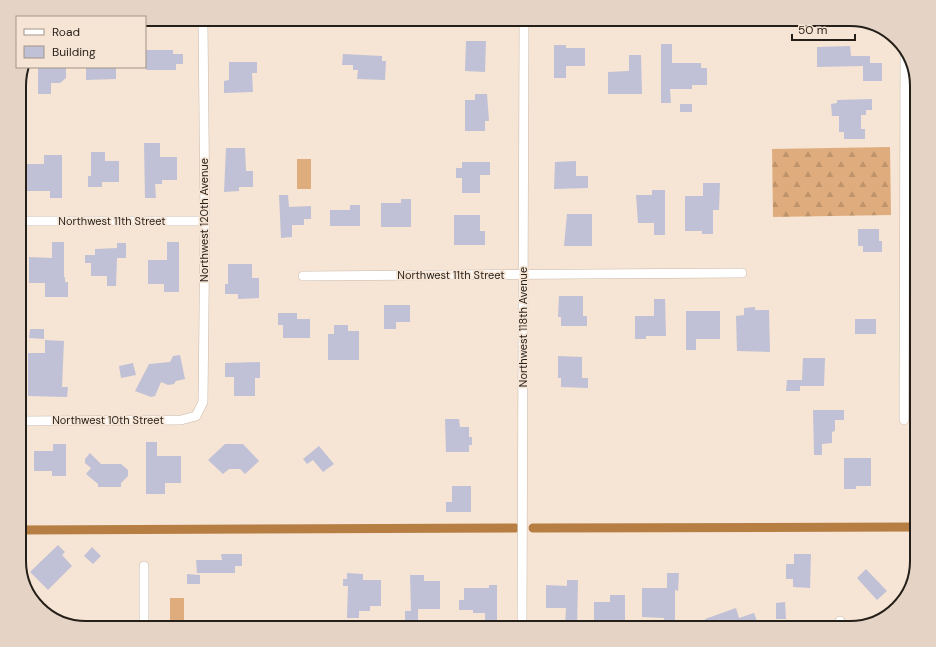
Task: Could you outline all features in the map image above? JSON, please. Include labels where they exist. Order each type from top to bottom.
[{"type":"street","name":"Northwest 120th Avenue","points":[[196,416],[203,402],[205,221],[203,26]]},
{"type":"street","name":"Northwest 118th Avenue","points":[[522,621],[524,26]]},
{"type":"street","points":[[904,420],[905,61]]},
{"type":"street","name":"Northwest 11th Street","points":[[26,221],[205,221]]},
{"type":"street","name":"Northwest 11th Street","points":[[303,276],[742,274]]},
{"type":"street","name":"Northwest 10th Street","points":[[26,420],[181,420],[196,416]]},
{"type":"street","points":[[144,566],[144,621]]},
{"type":"green space","points":[[890,147],[891,215],[773,217],[772,149]]},
{"type":"green space","points":[[297,159],[311,159],[311,189],[297,189]]},
{"type":"green space","points":[[170,598],[184,598],[184,621],[170,621]]},
{"type":"building","points":[[466,41],[486,41],[485,72],[465,71]]},
{"type":"building","points":[[661,44],[672,44],[672,63],[701,63],[701,68],[707,68],[707,85],[692,85],[692,89],[670,89],[671,103],[661,103]]},
{"type":"building","points":[[554,45],[566,45],[566,48],[585,48],[585,66],[566,66],[566,78],[554,78]]},
{"type":"building","points":[[850,46],[851,56],[870,56],[870,63],[882,63],[882,81],[863,81],[863,66],[817,67],[817,47]]},
{"type":"building","points":[[146,50],[173,50],[173,54],[183,54],[183,64],[176,64],[176,70],[146,70]]},
{"type":"building","points":[[343,54],[382,56],[382,61],[386,61],[385,80],[357,79],[358,70],[353,70],[353,65],[342,65]]},
{"type":"building","points":[[629,55],[641,55],[642,94],[608,94],[608,72],[629,71]]},
{"type":"building","points":[[229,62],[257,62],[257,73],[252,73],[253,92],[224,93],[224,81],[229,80]]},
{"type":"building","points":[[38,68],[66,68],[66,78],[60,83],[51,83],[51,94],[38,94]]},
{"type":"building","points":[[86,68],[116,68],[116,79],[86,80]]},
{"type":"building","points":[[475,94],[487,94],[489,121],[485,121],[485,131],[465,131],[465,100],[475,100]]},
{"type":"building","points":[[872,99],[872,110],[866,110],[866,115],[861,115],[861,129],[865,129],[865,139],[844,139],[844,132],[839,132],[839,116],[832,116],[831,104],[837,103],[837,100]]},
{"type":"building","points":[[680,104],[692,104],[692,112],[680,112]]},
{"type":"building","points":[[144,143],[160,143],[160,157],[177,157],[177,180],[162,180],[162,184],[155,184],[156,198],[145,198]]},
{"type":"building","points":[[226,148],[245,148],[246,171],[253,171],[253,187],[239,187],[239,191],[224,192]]},
{"type":"building","points":[[91,152],[105,152],[105,161],[119,161],[119,182],[102,182],[102,187],[88,187],[88,176],[91,176]]},
{"type":"building","points":[[44,155],[62,155],[62,198],[50,198],[50,191],[27,191],[27,164],[44,164]]},
{"type":"building","points":[[576,161],[576,176],[588,176],[588,188],[554,189],[555,162]]},
{"type":"building","points":[[462,162],[490,162],[490,175],[480,175],[480,193],[462,193],[462,178],[456,178],[456,168],[462,168]]},
{"type":"building","points":[[703,183],[720,183],[719,210],[713,210],[713,234],[702,234],[702,231],[685,231],[685,196],[703,196]]},
{"type":"building","points":[[652,190],[665,190],[665,235],[654,235],[654,223],[638,223],[636,195],[652,195]]},
{"type":"building","points":[[279,195],[288,195],[289,207],[311,206],[311,219],[304,219],[304,225],[292,225],[292,237],[281,238]]},
{"type":"building","points":[[401,199],[411,199],[411,227],[381,227],[381,203],[401,203]]},
{"type":"building","points":[[350,205],[360,205],[360,226],[330,226],[330,210],[350,210]]},
{"type":"building","points":[[567,214],[592,214],[592,246],[564,246]]},
{"type":"building","points":[[454,215],[480,215],[480,231],[485,231],[485,245],[454,245]]},
{"type":"building","points":[[858,229],[879,229],[879,241],[882,241],[882,252],[863,252],[863,246],[858,246]]},
{"type":"building","points":[[52,242],[64,242],[64,277],[65,282],[68,282],[68,297],[45,297],[45,283],[29,283],[29,257],[52,258]]},
{"type":"building","points":[[167,242],[179,242],[179,292],[164,292],[164,284],[148,284],[148,260],[167,260]]},
{"type":"building","points":[[117,243],[126,243],[126,258],[117,258],[116,286],[107,286],[107,276],[91,276],[91,263],[85,263],[85,255],[95,255],[95,249],[117,248]]},
{"type":"building","points":[[228,264],[252,264],[252,278],[259,278],[259,298],[238,299],[238,294],[225,294],[225,284],[228,284]]},
{"type":"building","points":[[559,296],[583,296],[583,316],[587,316],[587,326],[561,326],[561,317],[558,317]]},
{"type":"building","points":[[654,299],[665,299],[666,336],[646,336],[646,339],[635,339],[635,316],[654,316]]},
{"type":"building","points":[[384,305],[410,305],[410,322],[396,322],[396,329],[384,329]]},
{"type":"building","points":[[755,307],[755,310],[769,310],[770,352],[737,351],[736,316],[744,315],[744,308]]},
{"type":"building","points":[[686,311],[720,311],[720,339],[696,339],[696,350],[686,350]]},
{"type":"building","points":[[278,313],[297,313],[297,319],[310,319],[310,338],[283,338],[283,325],[278,325]]},
{"type":"building","points":[[855,319],[876,319],[876,334],[855,334]]},
{"type":"building","points":[[334,325],[348,325],[348,331],[359,331],[359,360],[328,360],[328,334],[334,334]]},
{"type":"building","points":[[30,329],[44,329],[44,339],[29,338]]},
{"type":"building","points":[[45,340],[64,341],[62,387],[68,387],[67,397],[28,396],[28,353],[45,353]]},
{"type":"building","points":[[180,355],[185,379],[168,385],[161,382],[155,396],[151,397],[135,391],[149,364],[170,362],[173,356]]},
{"type":"building","points":[[558,356],[582,357],[582,378],[588,378],[588,388],[561,387],[561,378],[558,378]]},
{"type":"building","points":[[803,358],[825,358],[824,386],[800,386],[800,391],[786,391],[787,380],[802,380]]},
{"type":"building","points":[[260,362],[260,378],[255,378],[255,396],[234,396],[234,377],[225,377],[225,363]]},
{"type":"building","points":[[133,363],[136,375],[121,378],[119,366]]},
{"type":"building","points":[[813,410],[844,410],[844,420],[835,420],[835,431],[832,432],[832,443],[822,444],[822,455],[814,455]]},
{"type":"building","points":[[445,419],[459,419],[460,427],[469,427],[469,437],[472,437],[472,445],[469,445],[469,452],[446,452]]},
{"type":"building","points":[[146,442],[157,442],[157,456],[181,456],[181,483],[165,483],[165,494],[146,494]]},
{"type":"building","points":[[53,444],[66,444],[66,476],[52,476],[52,471],[34,471],[34,451],[53,451]]},
{"type":"building","points":[[225,444],[243,444],[259,461],[245,474],[240,469],[229,469],[223,474],[208,460]]},
{"type":"building","points":[[319,446],[334,464],[323,472],[313,460],[307,464],[303,459]]},
{"type":"building","points":[[90,453],[101,464],[121,464],[128,470],[128,476],[121,483],[121,487],[98,487],[98,484],[86,474],[91,468],[85,463],[85,459]]},
{"type":"building","points":[[844,458],[871,458],[871,486],[856,486],[856,489],[844,489]]},
{"type":"building","points":[[452,486],[471,486],[471,512],[446,512],[446,502],[452,502]]},
{"type":"building","points":[[58,545],[65,552],[62,555],[72,566],[48,590],[30,572]]},
{"type":"building","points":[[92,547],[101,556],[93,564],[84,556]]},
{"type":"building","points":[[221,554],[242,554],[242,566],[235,566],[235,573],[197,573],[196,560],[222,560]]},
{"type":"building","points":[[794,554],[811,554],[810,588],[793,587],[793,579],[786,579],[786,564],[794,564]]},
{"type":"building","points":[[866,569],[887,591],[877,600],[857,578]]},
{"type":"building","points":[[347,573],[363,574],[363,580],[381,580],[381,606],[370,606],[370,611],[359,611],[359,618],[347,618],[348,586],[343,586],[343,579],[347,579]]},
{"type":"building","points":[[667,573],[679,573],[678,591],[675,590],[675,621],[664,621],[664,618],[642,617],[642,588],[667,588]]},
{"type":"building","points":[[187,574],[200,575],[200,584],[187,584]]},
{"type":"building","points":[[410,575],[424,575],[424,581],[440,581],[440,609],[418,609],[418,621],[405,621],[405,611],[411,611]]},
{"type":"building","points":[[567,580],[578,580],[577,621],[565,621],[566,608],[546,608],[546,585],[567,586]]},
{"type":"building","points":[[489,585],[497,585],[497,621],[485,621],[485,613],[473,613],[473,610],[459,610],[459,600],[464,600],[464,588],[489,588]]},
{"type":"building","points":[[610,595],[625,595],[625,621],[594,621],[594,602],[610,602]]},
{"type":"building","points":[[785,602],[786,619],[776,619],[776,603]]},
{"type":"building","points":[[736,608],[739,618],[754,613],[757,621],[706,621],[705,619]]},
{"type":"waterway","points":[[533,528],[910,527]]},
{"type":"waterway","points":[[26,530],[515,528]]}]
